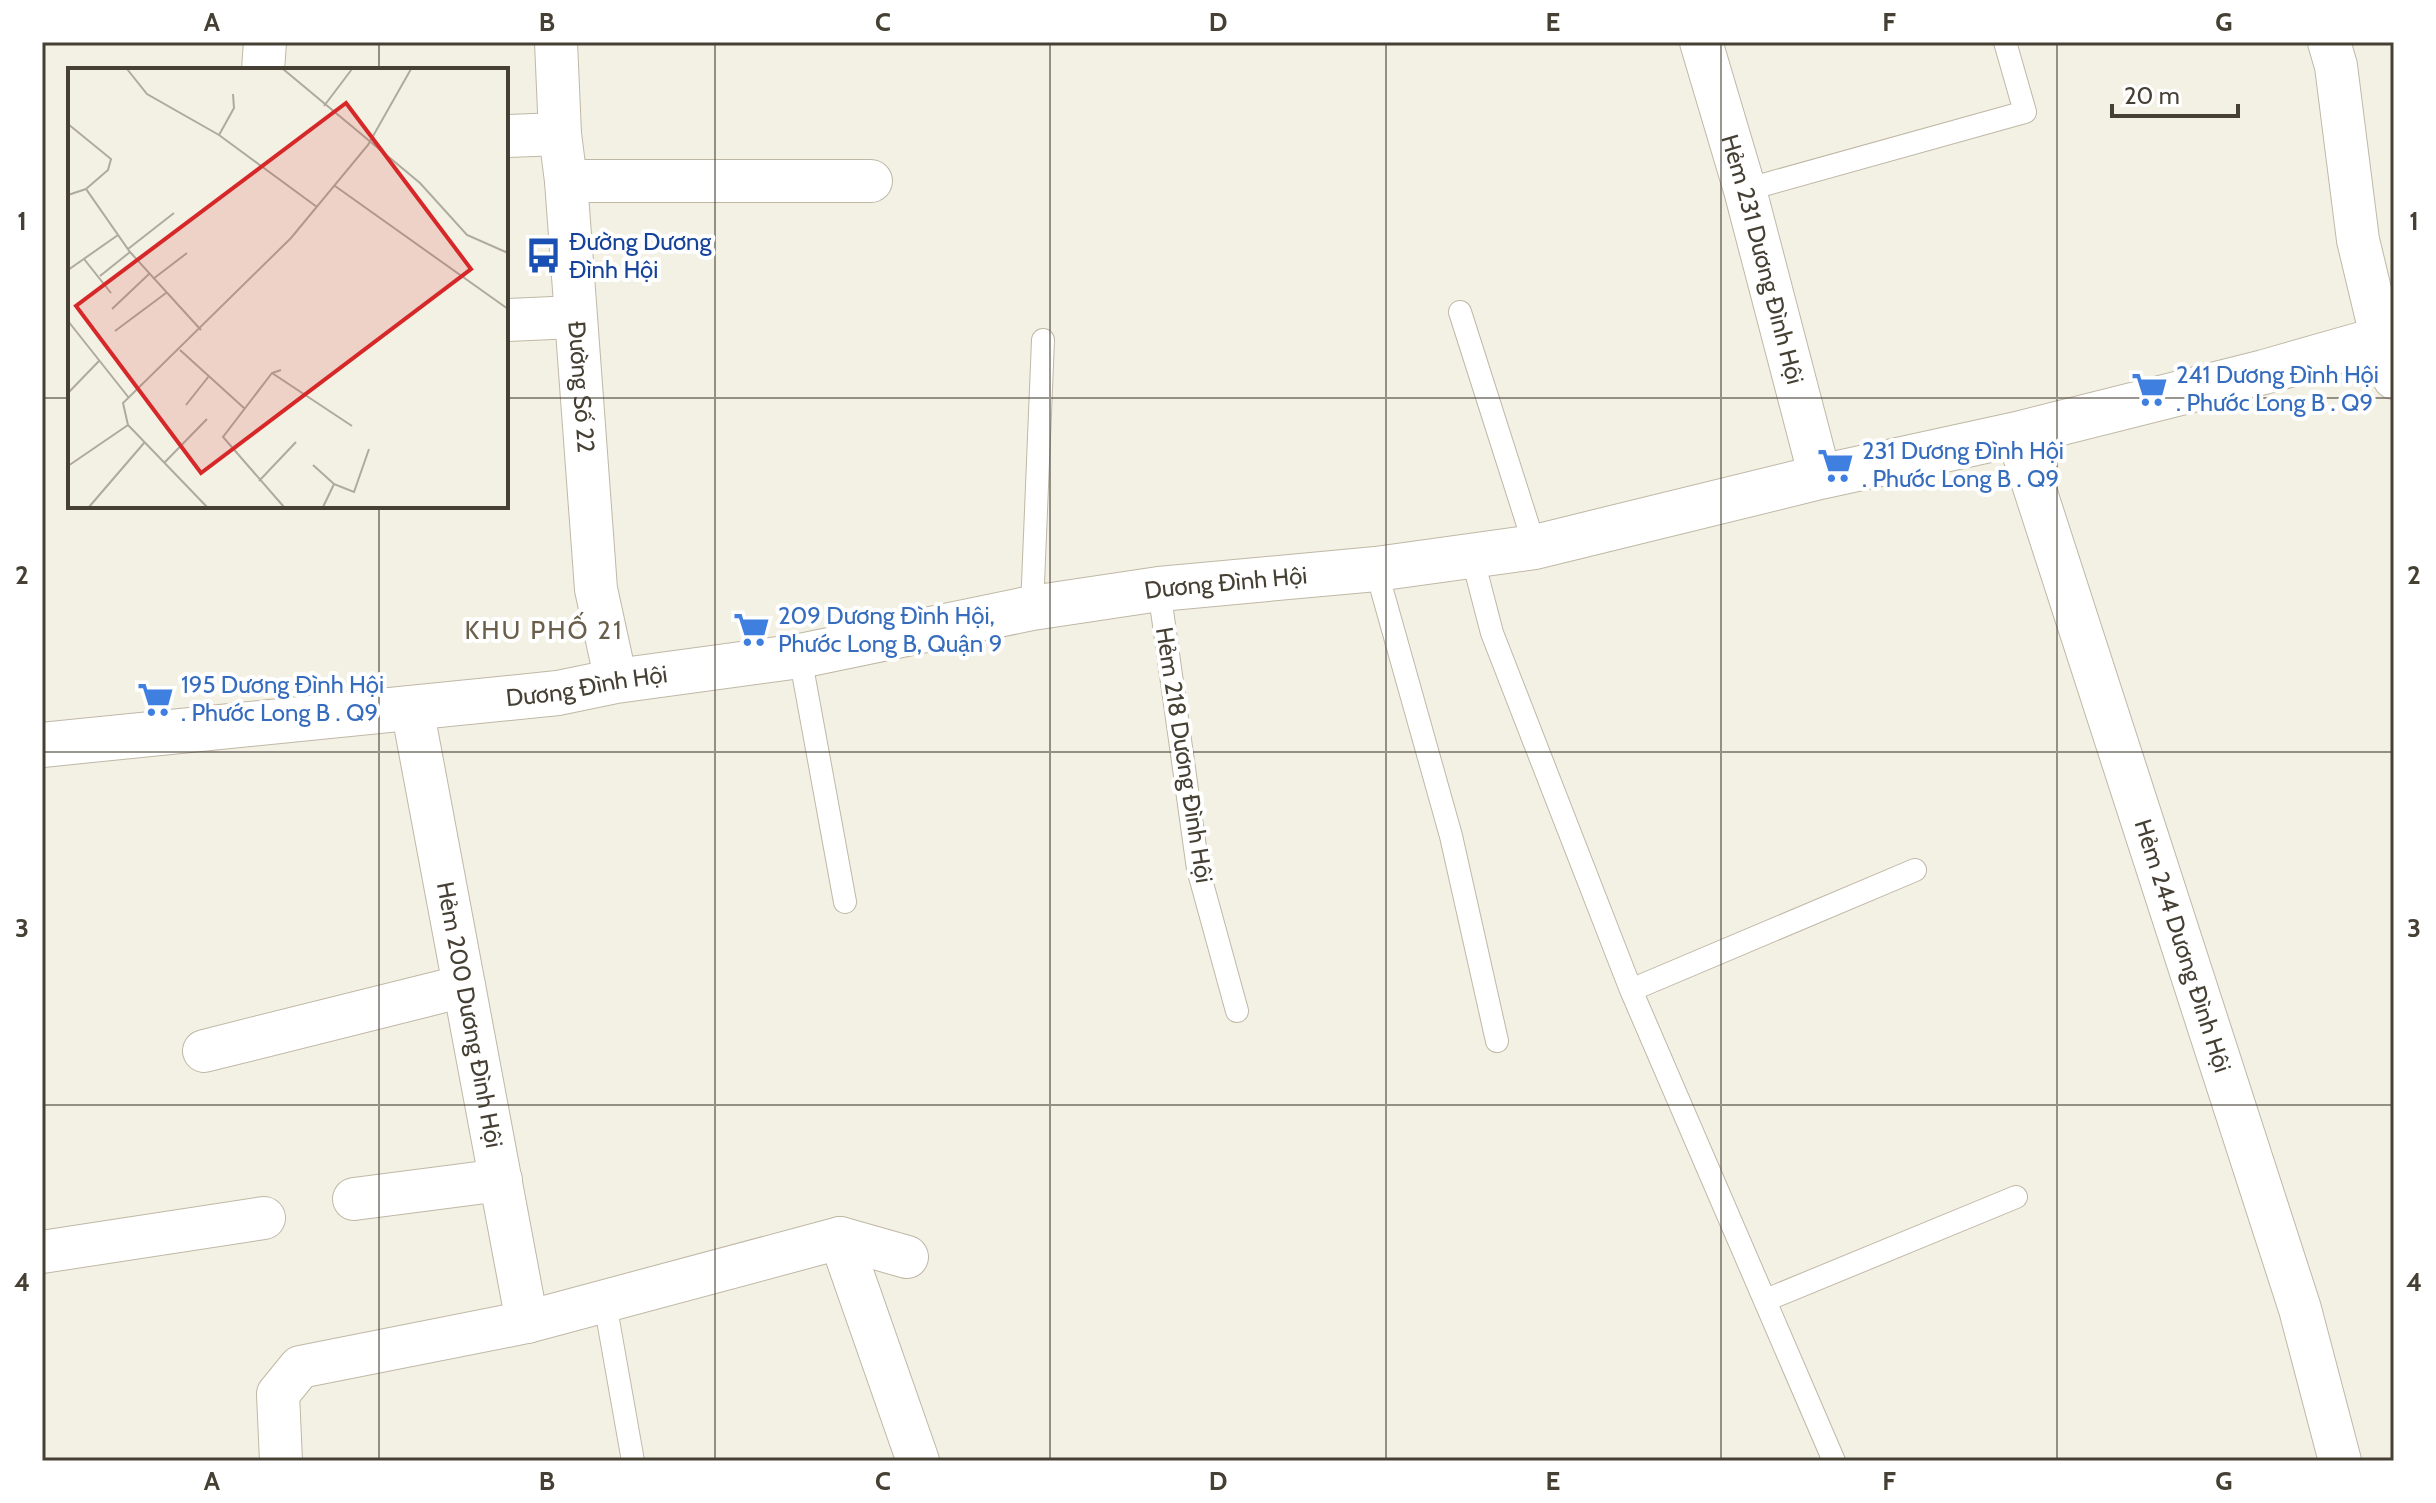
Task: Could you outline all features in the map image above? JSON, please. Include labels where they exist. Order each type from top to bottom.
[{"type":"street","points":[[263,68],[265,42]]},
{"type":"street","name":"Đường Số 22","points":[[556,42],[560,134],[596,589],[616,681]]},
{"type":"street","name":"Hẻm 231 Dương Đình Hội","points":[[1701,42],[1745,190],[1820,477]]},
{"type":"street","points":[[2329,42],[2336,66],[2358,240],[2390,351]]},
{"type":"street","points":[[508,136],[560,134]]},
{"type":"street","points":[[566,181],[871,181]]},
{"type":"street","points":[[508,320],[575,317]]},
{"type":"street","name":"Dương Đình Hội","points":[[42,745],[558,693],[616,681],[800,656],[1032,608],[1159,589],[1376,569],[1535,547],[1820,477],[2390,351]]},
{"type":"street","name":"Hẻm 244 Dương Đình Hội","points":[[2017,434],[2300,1309],[2340,1461]]},
{"type":"street","name":"Hẻm 200 Dương Đình Hội","points":[[412,708],[527,1322]]},
{"type":"street","points":[[204,1051],[464,986]]},
{"type":"street","points":[[354,1199],[501,1180]]},
{"type":"street","points":[[42,1252],[264,1218]]},
{"type":"street","points":[[281,1461],[278,1394],[300,1367],[527,1322],[840,1238],[907,1257]]},
{"type":"street","points":[[840,1238],[918,1461]]},
{"type":"lane","points":[[1745,190],[2025,112],[2005,42]]},
{"type":"lane","points":[[1460,312],[1535,547]]},
{"type":"lane","points":[[1032,608],[1043,340]]},
{"type":"lane","points":[[1472,556],[1492,633],[1631,990],[1834,1461]]},
{"type":"lane","points":[[1376,569],[1451,836],[1497,1041]]},
{"type":"lane","name":"Hẻm 218 Dương Đình Hội","points":[[1159,589],[1198,869],[1237,1011]]},
{"type":"lane","points":[[800,656],[845,902]]},
{"type":"lane","points":[[1631,990],[1915,870]]},
{"type":"lane","points":[[1766,1300],[2016,1197]]},
{"type":"lane","points":[[605,1303],[633,1461]]},
{"type":"place","name":"Đường Dương Đình Hội","points":[[543,256]]},
{"type":"place","name":"241 Dương Đình Hội . Phước Long B . Q9","points":[[2150,389]]},
{"type":"place","name":"231 Dương Đình Hội . Phước Long B . Q9","points":[[1836,465]]},
{"type":"place","name":"209 Dương Đình Hội, Phước Long B, Quận 9","points":[[752,630]]},
{"type":"place","name":"195 Dương Đình Hội . Phước Long B . Q9","points":[[155,699]]},
{"type":"district","name":"KHU PHỐ 21","points":[[544,630]]}]
